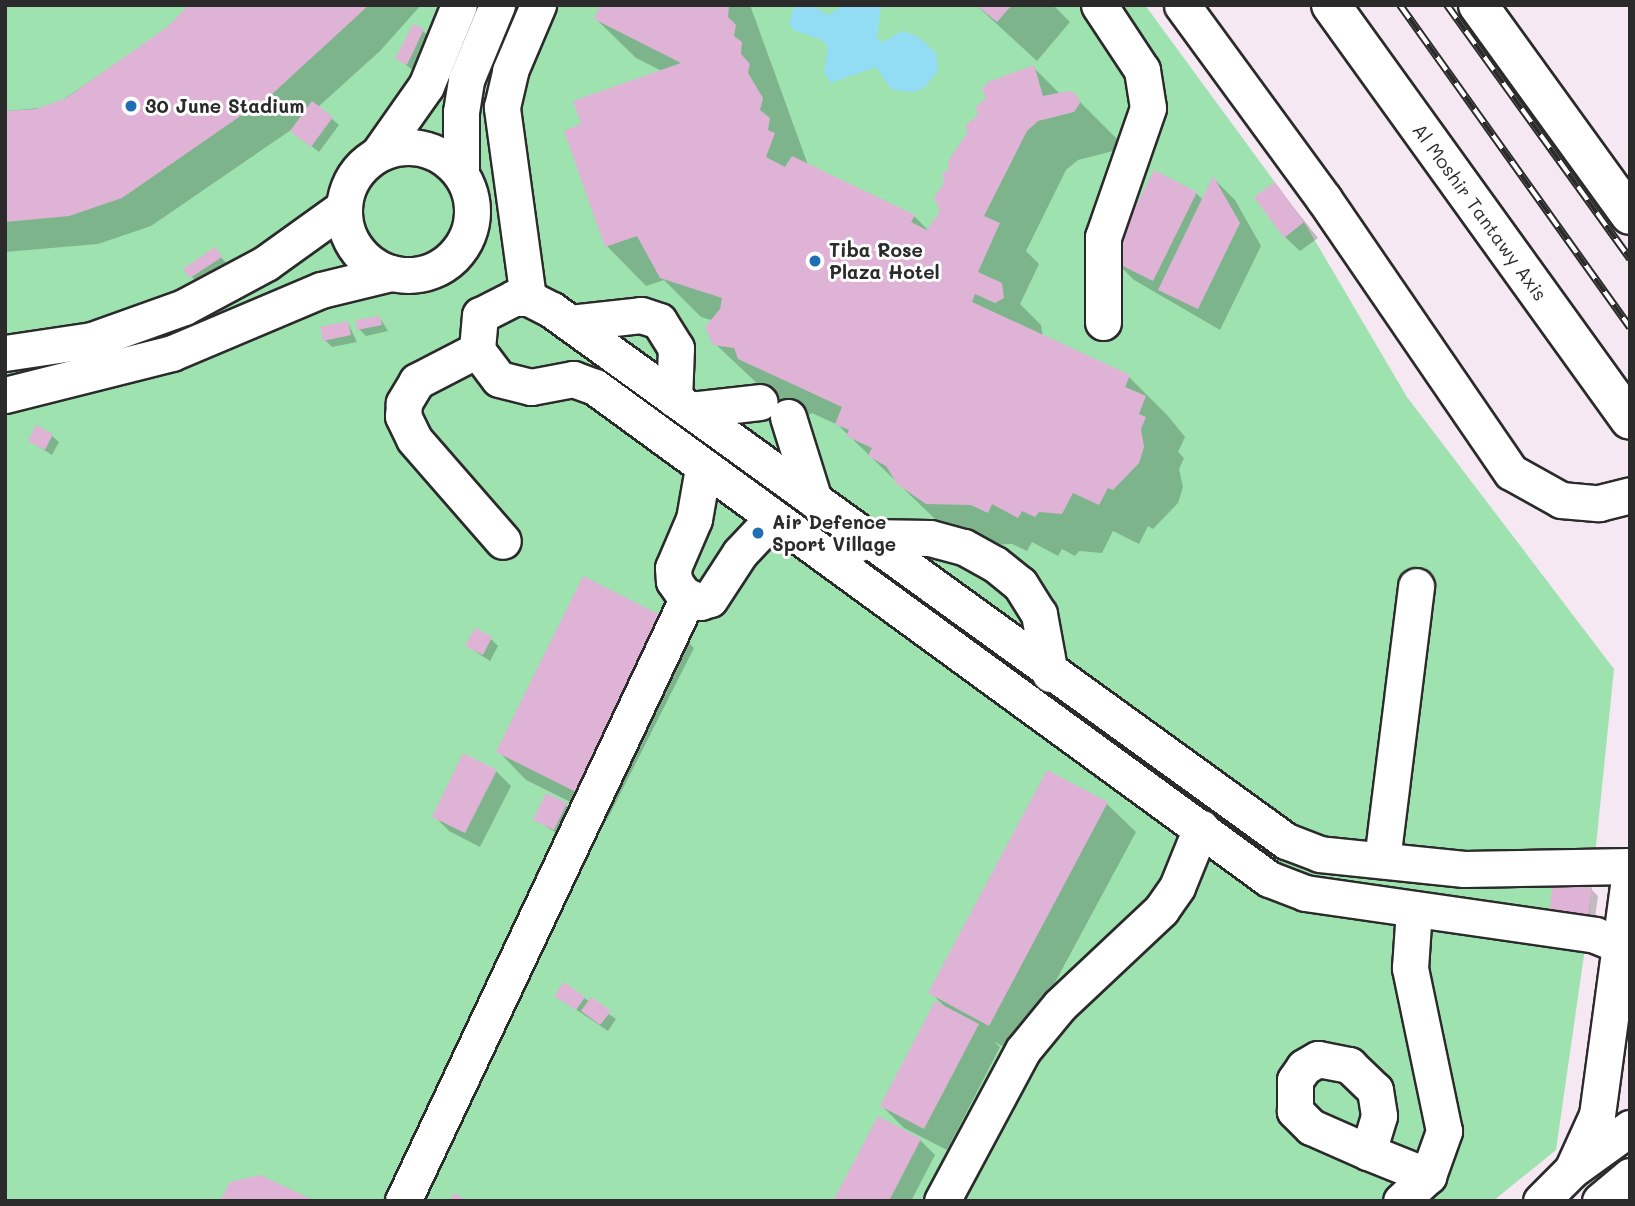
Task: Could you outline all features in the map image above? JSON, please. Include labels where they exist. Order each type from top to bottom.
[{"type":"highway","name":"Al Moshir Tantawy Axis","points":[[1331,5],[1630,420]]},
{"type":"highway","points":[[1478,5],[1630,215]]},
{"type":"street","points":[[391,273],[361,255],[345,224],[344,206],[349,185],[361,167],[378,154],[426,86],[459,5]]},
{"type":"street","points":[[5,395],[172,353],[321,290],[391,273],[430,272],[461,249],[473,211],[461,174],[461,111],[466,80],[497,5]]},
{"type":"street","points":[[528,298],[502,107],[510,71],[538,5]]},
{"type":"street","points":[[1099,5],[1142,70],[1148,108],[1103,237],[1103,321]]},
{"type":"street","points":[[1182,5],[1324,199],[1511,472],[1561,500],[1599,503],[1630,495]]},
{"type":"street","points":[[378,154],[414,147],[432,151],[461,174]]},
{"type":"street","points":[[5,354],[92,340],[184,307],[276,257],[344,206]]},
{"type":"street","points":[[1572,1170],[1597,1115],[1625,946],[1630,869],[1464,869],[1320,854],[1286,841],[1050,674],[570,323],[528,298],[501,301],[480,315],[477,350],[491,372],[509,384],[531,387],[573,379],[595,387],[841,569],[1283,885],[1305,893],[1457,913],[1625,946]]},
{"type":"street","points":[[570,323],[641,315],[659,321],[676,348],[682,404]]},
{"type":"street","points":[[477,350],[417,382],[404,403],[403,416],[414,439],[503,541]]},
{"type":"street","points":[[682,404],[774,409],[814,500]]},
{"type":"street","points":[[703,468],[694,519],[673,568],[677,589],[700,602],[710,598],[740,553],[772,519]]},
{"type":"street","points":[[841,569],[864,537]]},
{"type":"street","points":[[864,537],[946,540],[1007,573],[1039,614],[1050,674]]},
{"type":"street","points":[[1382,860],[1416,586]]},
{"type":"street","points":[[402,1201],[688,597]]},
{"type":"street","points":[[942,1201],[1023,1050],[1060,1005],[1161,910],[1177,887],[1201,828]]},
{"type":"street","points":[[1457,913],[1464,869]]},
{"type":"street","points":[[1401,1201],[1428,1176],[1442,1146],[1444,1116],[1409,968],[1414,909]]},
{"type":"street","points":[[1541,1201],[1572,1170],[1630,1128]]},
{"type":"street","points":[[1368,1152],[1428,1176]]},
{"type":"street","points":[[1600,1201],[1630,1176]]},
{"type":"green space","name":"Air Defence Sport Village","points":[[5,5],[1145,5],[1304,222],[1407,397],[1614,669],[1587,934],[1556,1150],[1493,1201],[5,1201]]},
{"type":"water","points":[[795,5],[811,5],[828,15],[845,5],[881,5],[877,39],[883,42],[902,31],[917,36],[936,53],[938,71],[923,89],[912,92],[892,90],[876,67],[831,83],[824,73],[828,47],[822,40],[793,30],[789,23]]},
{"type":"building","name":"30 June Stadium","points":[[189,5],[369,5],[271,95],[122,198],[69,216],[5,222],[5,111],[36,109],[66,98],[166,28]]},
{"type":"building","name":"Tiba Rose Plaza Hotel","points":[[601,5],[729,5],[728,17],[736,25],[734,36],[742,42],[741,54],[750,64],[748,73],[763,98],[760,110],[770,118],[768,130],[775,133],[766,157],[785,167],[792,156],[915,215],[911,222],[927,230],[940,211],[934,197],[944,183],[942,174],[949,169],[948,161],[968,132],[965,126],[978,115],[976,107],[986,98],[982,89],[988,82],[1034,65],[1043,96],[1069,91],[1077,95],[1080,103],[1074,112],[1038,121],[1027,131],[984,216],[1000,223],[978,272],[1002,283],[1004,298],[995,303],[975,294],[972,302],[1130,375],[1125,387],[1146,396],[1139,414],[1146,417],[1141,429],[1144,447],[1139,463],[1113,490],[1108,488],[1099,505],[1073,493],[1062,514],[1039,512],[1035,517],[1022,511],[1018,518],[992,504],[988,513],[971,505],[926,504],[897,484],[886,466],[868,456],[872,448],[846,436],[849,430],[835,424],[842,407],[738,359],[734,348],[713,345],[705,327],[720,309],[722,298],[660,278],[637,236],[605,247],[564,131],[581,124],[573,101],[681,63],[594,19]]},
{"type":"building","points":[[976,5],[1012,5],[997,22]]},
{"type":"building","points":[[413,24],[424,29],[407,65],[395,59]]},
{"type":"building","points":[[312,101],[333,117],[311,147],[290,131]]},
{"type":"building","points":[[1154,170],[1197,192],[1153,281],[1109,259]]},
{"type":"building","points":[[1213,176],[1240,223],[1198,309],[1158,290]]},
{"type":"building","points":[[1275,182],[1304,222],[1284,238],[1254,197]]},
{"type":"building","points":[[215,247],[222,257],[190,278],[183,269]]},
{"type":"building","points":[[380,316],[382,325],[357,330],[356,320]]},
{"type":"building","points":[[348,321],[351,335],[323,341],[320,327]]},
{"type":"building","points":[[36,425],[53,434],[45,450],[28,441]]},
{"type":"building","points":[[583,576],[666,618],[578,793],[496,752]]},
{"type":"building","points":[[475,628],[492,637],[483,655],[465,646]]},
{"type":"building","points":[[463,753],[497,770],[465,833],[432,817]]},
{"type":"building","points":[[1047,770],[1108,802],[989,1026],[928,993]]},
{"type":"building","points":[[546,793],[567,803],[554,830],[533,820]]},
{"type":"building","points":[[1553,883],[1592,888],[1588,918],[1549,913]]},
{"type":"building","points":[[564,982],[585,997],[576,1010],[554,996]]},
{"type":"building","points":[[591,997],[611,1011],[600,1025],[581,1011]]},
{"type":"building","points":[[935,1001],[979,1024],[924,1129],[880,1106]]},
{"type":"building","points":[[878,1116],[921,1139],[889,1201],[833,1201]]},
{"type":"building","points":[[260,1175],[315,1201],[220,1201],[230,1182]]},
{"type":"building","points":[[453,1193],[469,1201],[450,1201]]},
{"type":"railway","points":[[1400,5],[1630,327]]},
{"type":"railway","points":[[1447,5],[1630,259]]},
{"type":"place","name":"30 June Stadium","points":[[131,106]]},
{"type":"place","name":"Tiba Rose Plaza Hotel","points":[[815,261]]},
{"type":"place","name":"Air Defence Sport Village","points":[[758,533]]}]
